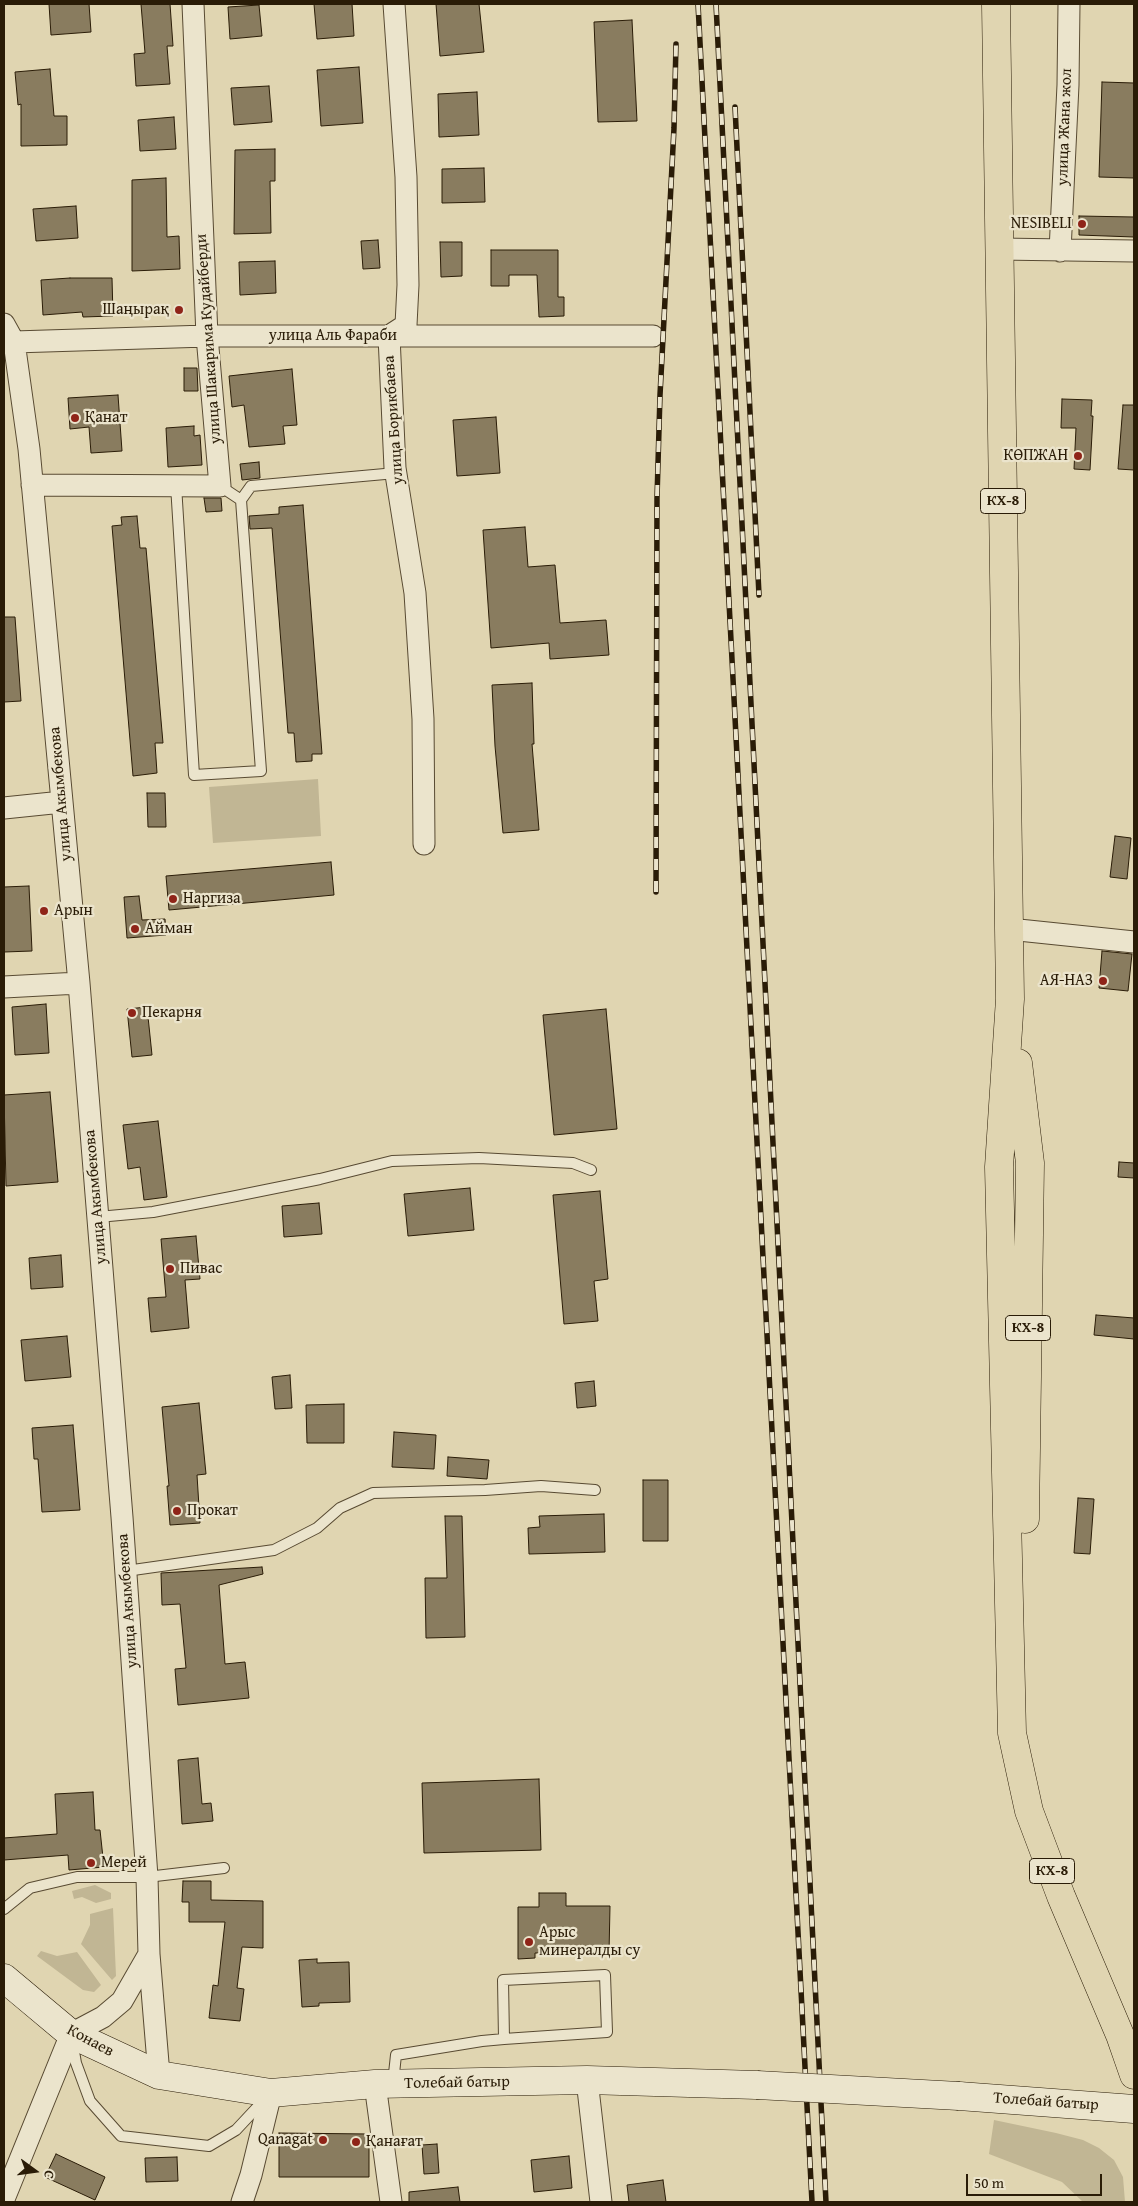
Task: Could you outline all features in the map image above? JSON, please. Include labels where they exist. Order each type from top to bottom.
[{"type":"main road","name":"КХ-8","points":[[996,4],[1010,929],[1010,999],[999,1167],[1012,1733],[1029,1811],[1120,2035],[1134,2075]]},
{"type":"main road","name":"КХ-8","points":[[1010,999],[1030,1163],[1024,1579],[1010,1657]]},
{"type":"main road","points":[[999,1167],[1010,1155],[1020,1156],[1030,1163]]},
{"type":"main road","name":"Конаев","points":[[4,1978],[71,2034],[159,2075]]},
{"type":"main road","name":"Толебай батыр","points":[[159,2075],[271,2092],[384,2084],[587,2080],[757,2085],[959,2096],[1134,2109]]},
{"type":"street","name":"улица Шакарима Кудайберди","points":[[193,4],[207,336],[220,486]]},
{"type":"street","name":"улица Борикбаева","points":[[394,4],[406,177],[408,285],[406,325],[389,336],[396,473],[415,593],[423,719],[424,844]]},
{"type":"street","name":"улица Жана жол","points":[[1060,250],[1068,85],[1069,4]]},
{"type":"street","points":[[999,249],[1134,251]]},
{"type":"street","name":"улица Аль Фараби","points":[[9,333],[207,336],[653,336]]},
{"type":"street","name":"улица Акымбекова","points":[[9,333],[29,449],[79,983],[126,1571],[147,1877],[149,1954],[159,2075]]},
{"type":"street","points":[[32,485],[220,486]]},
{"type":"street","points":[[4,808],[62,802]]},
{"type":"street","points":[[1010,929],[1134,942]]},
{"type":"street","points":[[4,987],[79,983]]},
{"type":"street","points":[[4,2199],[71,2034],[103,2017],[122,2001],[149,1954]]},
{"type":"street","points":[[587,2080],[602,2202]]},
{"type":"street","points":[[384,2084],[390,2202]]},
{"type":"street","points":[[242,2202],[251,2176],[271,2092]]},
{"type":"lane","points":[[176,485],[194,775],[261,772],[241,500],[251,486],[396,473]]},
{"type":"lane","points":[[220,486],[241,500]]},
{"type":"lane","points":[[98,1217],[154,1212],[320,1180],[392,1161],[479,1158],[572,1163],[591,1170]]},
{"type":"lane","points":[[126,1571],[274,1550],[317,1528],[340,1508],[373,1493],[485,1490],[541,1486],[595,1490]]},
{"type":"lane","points":[[4,1909],[30,1888],[77,1876],[147,1877],[224,1868]]},
{"type":"lane","points":[[384,2084],[396,2055],[482,2041],[608,2032],[605,1975],[503,1980],[504,2039]]},
{"type":"lane","points":[[71,2034],[76,2063],[90,2101],[121,2136],[209,2146],[236,2130],[271,2092]]},
{"type":"shaded area","points":[[318,779],[321,836],[213,843],[209,787]]},
{"type":"shaded area","points":[[95,1885],[111,1893],[111,1899],[96,1903],[82,1897],[74,1899],[72,1891]]},
{"type":"shaded area","points":[[113,1908],[116,1976],[112,1980],[81,1944],[90,1925],[90,1914]]},
{"type":"shaded area","points":[[41,1951],[57,1956],[77,1952],[101,1985],[94,1992],[83,1990],[37,1956]]},
{"type":"shaded area","points":[[994,2120],[1083,2140],[1099,2148],[1114,2160],[1123,2177],[1125,2202],[1083,2202],[1062,2182],[989,2154]]},
{"type":"building","points":[[49,4],[89,4],[91,32],[51,35]]},
{"type":"building","points":[[141,4],[170,4],[173,46],[167,46],[170,84],[136,86],[134,54],[145,53]]},
{"type":"building","points":[[314,4],[352,4],[354,36],[317,39]]},
{"type":"building","points":[[436,4],[479,4],[484,52],[440,56]]},
{"type":"building","points":[[259,5],[262,36],[230,39],[228,7]]},
{"type":"building","points":[[632,20],[637,121],[598,122],[594,22]]},
{"type":"building","points":[[359,67],[363,123],[321,126],[317,70]]},
{"type":"building","points":[[50,69],[54,116],[67,116],[67,145],[21,146],[21,104],[18,105],[15,72]]},
{"type":"building","points":[[1102,82],[1134,83],[1134,178],[1099,177]]},
{"type":"building","points":[[269,86],[272,122],[234,125],[231,88]]},
{"type":"building","points":[[477,92],[479,135],[439,137],[438,94]]},
{"type":"building","points":[[174,117],[176,149],[140,151],[138,120]]},
{"type":"building","points":[[275,149],[275,181],[270,181],[271,233],[234,234],[235,150]]},
{"type":"building","points":[[484,168],[485,202],[442,203],[442,169]]},
{"type":"building","points":[[166,178],[167,237],[179,236],[180,269],[132,271],[132,180]]},
{"type":"building","points":[[76,206],[78,238],[36,241],[33,209]]},
{"type":"building","points":[[1079,216],[1134,217],[1134,237],[1079,235]]},
{"type":"building","points":[[378,240],[380,268],[363,269],[361,241]]},
{"type":"building","points":[[440,242],[462,242],[462,276],[441,277]]},
{"type":"building","points":[[491,250],[558,250],[558,297],[564,297],[564,316],[539,317],[537,275],[509,275],[509,286],[491,286]]},
{"type":"building","points":[[275,261],[276,293],[240,295],[239,262]]},
{"type":"building","points":[[112,278],[113,316],[83,317],[82,312],[43,315],[41,280]]},
{"type":"building","points":[[184,368],[197,368],[198,391],[184,391]]},
{"type":"building","points":[[292,369],[297,425],[283,426],[285,444],[249,447],[244,405],[232,407],[229,376]]},
{"type":"building","points":[[118,395],[122,451],[91,453],[89,427],[70,429],[68,398]]},
{"type":"building","points":[[1062,399],[1092,400],[1090,470],[1074,469],[1076,428],[1061,428]]},
{"type":"building","points":[[1123,405],[1134,405],[1134,470],[1118,469]]},
{"type":"building","points":[[496,417],[500,473],[457,476],[453,420]]},
{"type":"building","points":[[194,426],[194,436],[200,435],[202,465],[168,467],[166,428]]},
{"type":"building","points":[[259,462],[260,478],[242,480],[240,464]]},
{"type":"building","points":[[204,498],[221,498],[222,511],[206,512]]},
{"type":"building","points":[[303,505],[322,754],[312,754],[312,761],[296,762],[294,733],[288,733],[272,528],[250,529],[249,516],[279,514],[279,507]]},
{"type":"building","points":[[137,516],[140,548],[146,548],[163,743],[155,743],[157,773],[133,776],[112,526],[122,525],[121,517]]},
{"type":"building","points":[[525,527],[528,567],[555,565],[560,623],[606,620],[609,655],[550,659],[549,643],[491,648],[483,530]]},
{"type":"building","points":[[4,617],[15,617],[21,701],[4,702]]},
{"type":"building","points":[[532,683],[534,744],[532,744],[539,830],[503,833],[495,746],[492,685]]},
{"type":"building","points":[[147,793],[165,793],[166,827],[148,827]]},
{"type":"building","points":[[1115,836],[1131,838],[1127,879],[1110,877]]},
{"type":"building","points":[[331,862],[334,895],[169,910],[166,876]]},
{"type":"building","points":[[29,886],[32,951],[4,952],[4,887]]},
{"type":"building","points":[[139,896],[142,920],[165,919],[166,935],[127,938],[124,897]]},
{"type":"building","points":[[1102,951],[1132,954],[1128,991],[1099,988]]},
{"type":"building","points":[[46,1004],[49,1053],[15,1055],[12,1007]]},
{"type":"building","points":[[147,1007],[152,1055],[132,1057],[127,1009]]},
{"type":"building","points":[[606,1009],[617,1129],[554,1135],[543,1015]]},
{"type":"building","points":[[50,1092],[58,1182],[6,1186],[4,1095]]},
{"type":"building","points":[[158,1121],[167,1197],[144,1200],[140,1167],[128,1169],[123,1125]]},
{"type":"building","points":[[1119,1162],[1134,1163],[1134,1178],[1118,1177]]},
{"type":"building","points":[[470,1188],[474,1230],[408,1236],[404,1194]]},
{"type":"building","points":[[600,1191],[608,1279],[594,1281],[598,1321],[564,1324],[553,1195]]},
{"type":"building","points":[[319,1203],[322,1234],[284,1237],[282,1206]]},
{"type":"building","points":[[196,1236],[200,1279],[185,1280],[189,1328],[151,1332],[148,1298],[166,1297],[161,1239]]},
{"type":"building","points":[[61,1255],[63,1287],[31,1289],[29,1258]]},
{"type":"building","points":[[1096,1315],[1134,1318],[1134,1339],[1094,1335]]},
{"type":"building","points":[[67,1336],[71,1377],[25,1381],[21,1340]]},
{"type":"building","points":[[290,1375],[292,1408],[275,1409],[272,1377]]},
{"type":"building","points":[[594,1381],[596,1406],[577,1408],[575,1383]]},
{"type":"building","points":[[199,1403],[206,1474],[197,1475],[200,1523],[170,1525],[167,1486],[169,1486],[162,1407]]},
{"type":"building","points":[[344,1404],[344,1443],[307,1443],[306,1405]]},
{"type":"building","points":[[73,1425],[80,1510],[42,1512],[38,1459],[34,1459],[32,1428]]},
{"type":"building","points":[[394,1432],[436,1435],[434,1469],[392,1467]]},
{"type":"building","points":[[448,1457],[489,1460],[487,1479],[447,1476]]},
{"type":"building","points":[[643,1480],[668,1480],[668,1541],[643,1541]]},
{"type":"building","points":[[1078,1498],[1094,1499],[1090,1554],[1074,1553]]},
{"type":"building","points":[[604,1514],[605,1552],[529,1554],[528,1528],[540,1527],[539,1516]]},
{"type":"building","points":[[445,1516],[462,1516],[465,1637],[426,1638],[425,1578],[447,1578]]},
{"type":"building","points":[[262,1567],[263,1574],[219,1585],[225,1664],[245,1662],[249,1698],[178,1705],[175,1669],[186,1668],[180,1604],[162,1605],[161,1573]]},
{"type":"building","points":[[198,1758],[202,1804],[211,1803],[213,1821],[182,1824],[178,1760]]},
{"type":"building","points":[[539,1779],[541,1850],[424,1853],[422,1783]]},
{"type":"building","points":[[93,1792],[95,1830],[100,1830],[104,1867],[69,1870],[68,1855],[4,1860],[4,1838],[57,1834],[55,1794]]},
{"type":"building","points":[[183,1881],[211,1881],[211,1900],[263,1901],[263,1948],[242,1947],[237,1988],[244,1989],[240,2021],[209,2018],[213,1985],[218,1986],[225,1922],[189,1922],[189,1902],[182,1902]]},
{"type":"building","points":[[539,1893],[566,1893],[566,1906],[610,1906],[609,1953],[535,1953],[535,1958],[518,1959],[518,1907],[539,1907]]},
{"type":"building","points":[[317,1959],[317,1963],[349,1962],[350,2002],[319,2003],[319,2006],[302,2007],[299,1960]]},
{"type":"building","points":[[279,2133],[369,2134],[369,2177],[279,2177]]},
{"type":"building","points":[[437,2144],[439,2173],[424,2174],[422,2145]]},
{"type":"building","points":[[56,2154],[105,2177],[95,2200],[45,2177]]},
{"type":"building","points":[[569,2156],[572,2188],[534,2192],[531,2160]]},
{"type":"building","points":[[177,2157],[178,2181],[146,2182],[145,2158]]},
{"type":"building","points":[[663,2180],[666,2202],[629,2202],[627,2185]]},
{"type":"building","points":[[458,2187],[460,2202],[409,2202],[409,2192]]},
{"type":"railway","points":[[698,4],[812,2202]]},
{"type":"railway","points":[[716,4],[826,2202]]},
{"type":"railway","points":[[656,892],[657,498],[660,395],[674,128],[676,44]]},
{"type":"railway","points":[[735,107],[759,595]]},
{"type":"place","name":"NESIBELI","points":[[1082,224]]},
{"type":"place","name":"Шаңырақ","points":[[179,310]]},
{"type":"place","name":"Қанат","points":[[75,418]]},
{"type":"place","name":"КӨПЖАН","points":[[1078,456]]},
{"type":"place","name":"Наргиза","points":[[173,899]]},
{"type":"place","name":"Арын","points":[[44,911]]},
{"type":"place","name":"Айман","points":[[135,929]]},
{"type":"place","name":"АЯ-НАЗ","points":[[1103,981]]},
{"type":"place","name":"Пекарня","points":[[132,1013]]},
{"type":"place","name":"Пивас","points":[[170,1269]]},
{"type":"place","name":"Прокат","points":[[177,1511]]},
{"type":"place","name":"Мерей","points":[[91,1863]]},
{"type":"place","name":"Арыс минералды су","points":[[529,1942]]},
{"type":"place","name":"Qanagat","points":[[323,2140]]},
{"type":"place","name":"Қанағат","points":[[356,2142]]}]
